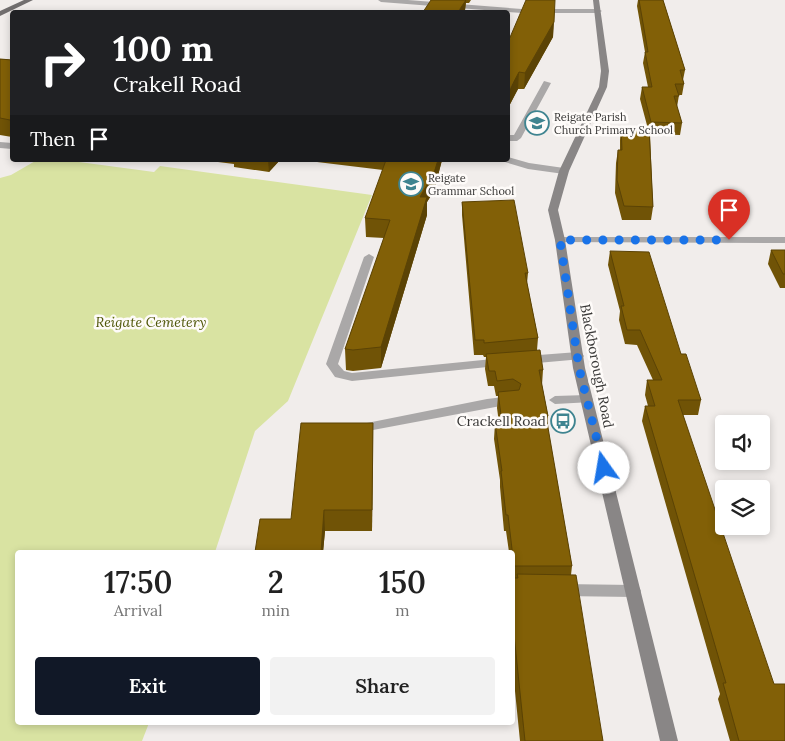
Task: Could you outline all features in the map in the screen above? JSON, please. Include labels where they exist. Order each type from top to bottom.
[{"type":"main road","points":[[0,14],[30,0]]},
{"type":"main road","name":"Blackborough Road","points":[[596,6],[605,71],[603,87],[564,171],[553,210],[560,240],[578,356],[587,399],[669,741]]},
{"type":"street","points":[[382,0],[522,10],[596,6]]},
{"type":"street","points":[[510,138],[517,138],[546,83]]},
{"type":"street","points":[[510,161],[528,166],[564,171]]},
{"type":"street","points":[[560,240],[785,240]]},
{"type":"street","points":[[369,257],[332,364],[339,374],[352,377],[373,376],[475,364],[578,356]]},
{"type":"street","points":[[555,400],[587,399]]},
{"type":"street","points":[[354,430],[487,403],[512,400]]},
{"type":"street","points":[[550,590],[633,591]]},
{"type":"green space","name":"Reigate Cemetery","points":[[34,162],[79,162],[154,172],[160,166],[372,195],[288,401],[255,431],[216,550],[15,550],[15,725],[148,725],[142,741],[0,741],[0,178],[11,175]]},
{"type":"building","points":[[431,0],[466,0],[459,10],[424,10]]},
{"type":"building","points":[[526,0],[555,0],[554,22],[525,73],[519,72],[510,89],[510,37]]},
{"type":"building","points":[[639,0],[663,0],[685,70],[680,70],[684,84],[675,84],[679,96],[674,96],[682,123],[651,122],[642,87],[652,87],[645,52],[648,52]]},
{"type":"building","points":[[0,59],[10,60],[10,120],[0,118]]},
{"type":"building","points":[[621,127],[649,129],[653,207],[624,206],[617,180],[618,150],[622,150]]},
{"type":"building","points":[[385,162],[437,162],[434,173],[420,197],[427,197],[381,347],[353,350],[345,349],[390,220],[365,218]]},
{"type":"building","points":[[514,200],[528,273],[525,273],[538,338],[484,343],[484,340],[475,340],[462,202]]},
{"type":"building","points":[[771,250],[785,250],[785,274],[783,274]]},
{"type":"building","points":[[610,251],[649,252],[681,354],[686,354],[701,400],[678,400],[715,509],[715,535],[724,535],[774,684],[785,684],[785,741],[739,741],[723,683],[726,683],[645,406],[655,406],[647,380],[662,380],[640,330],[627,330],[621,306],[624,306]]},
{"type":"building","points":[[540,350],[543,370],[539,370],[572,566],[515,566],[515,550],[512,550],[508,515],[506,515],[495,423],[502,423],[498,392],[519,390],[521,384],[513,379],[497,381],[495,371],[489,371],[486,354]]},
{"type":"building","points":[[301,423],[373,423],[372,510],[324,510],[321,550],[255,550],[260,519],[291,519]]},
{"type":"building","points":[[517,574],[576,575],[603,741],[525,741],[515,644],[515,578],[518,578]]},
{"type":"place","name":"Reigate Parish Church Primary School","points":[[537,123]]},
{"type":"place","name":"Reigate Grammar School","points":[[411,184]]},
{"type":"place","name":"Crackell Road","points":[[563,421]]},
{"type":"route","points":[[604,468],[579,368],[560,240],[729,240]]}]
